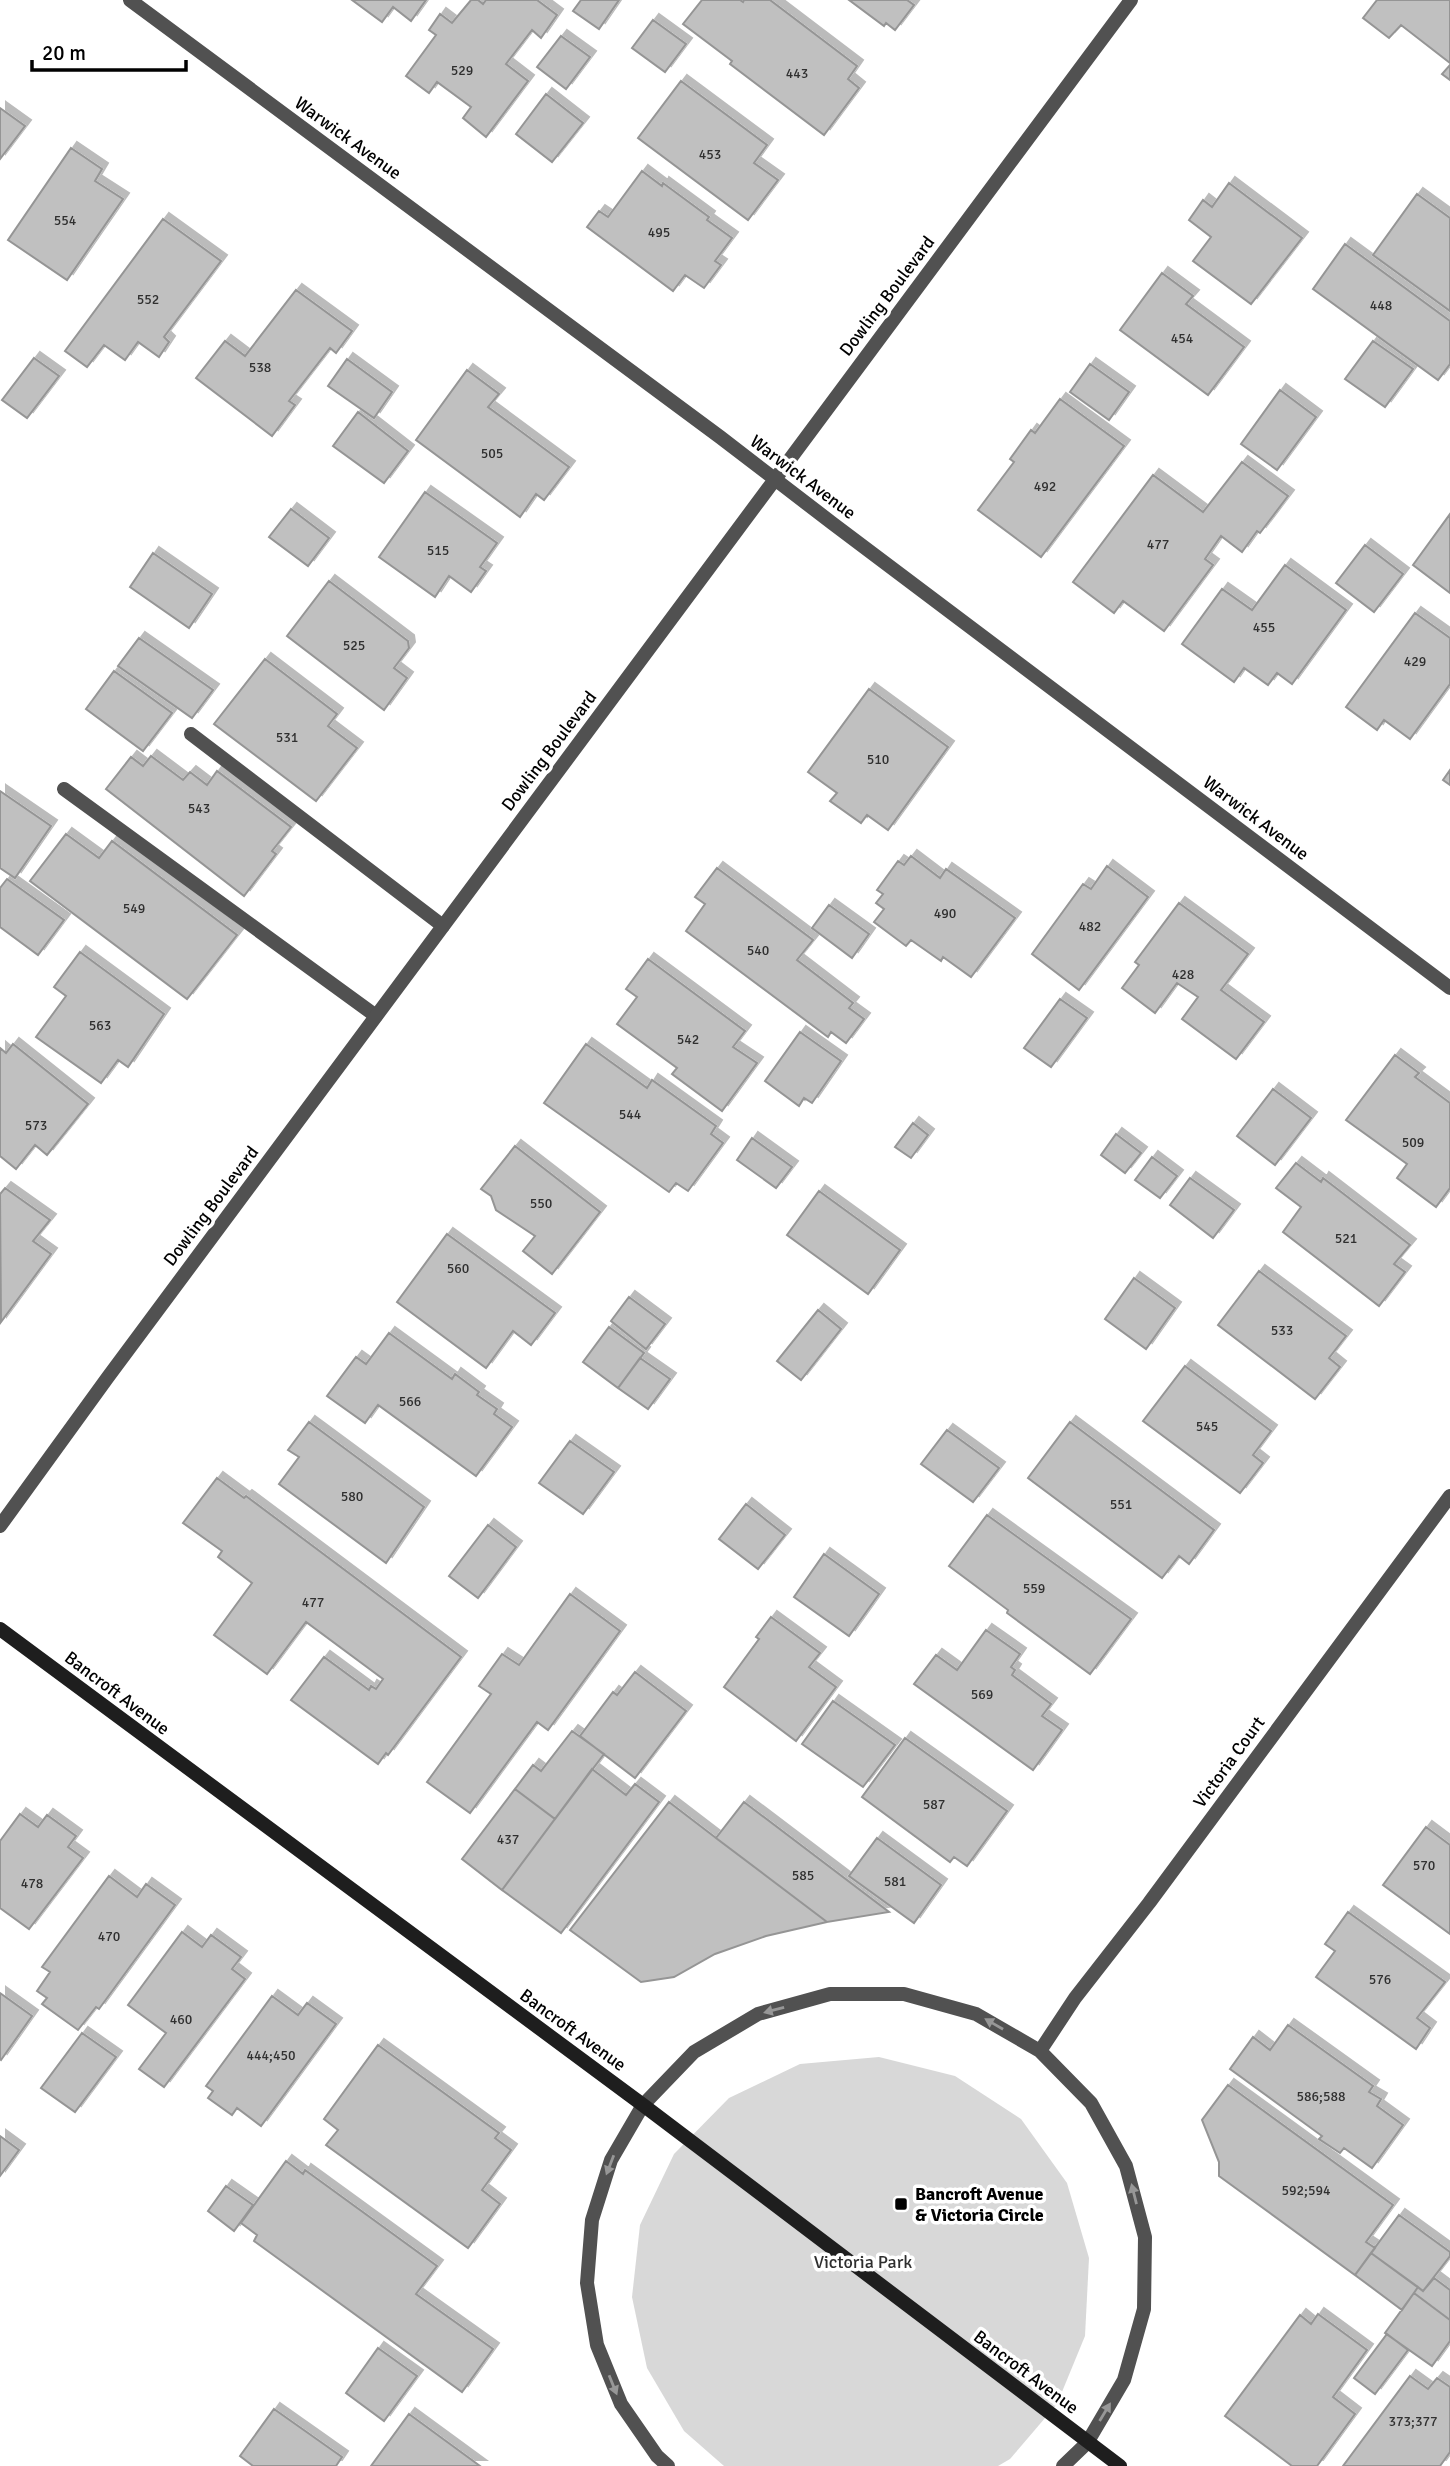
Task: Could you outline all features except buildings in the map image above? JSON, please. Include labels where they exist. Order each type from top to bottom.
[{"type":"main road","name":"Bancroft Avenue","points":[[0,1629],[643,2105],[1120,2466]]},
{"type":"street","name":"Warwick Avenue","points":[[130,0],[687,412],[1450,988]]},
{"type":"street","name":"Dowling Boulevard","points":[[0,1526],[1131,0]]},
{"type":"street","points":[[191,734],[443,926]]},
{"type":"street","points":[[64,789],[376,1016]]},
{"type":"street","name":"Victoria Court","points":[[1040,2051],[1075,1998],[1157,1892],[1450,1496]]},
{"type":"street","points":[[668,2466],[657,2456],[621,2404],[597,2346],[587,2283],[592,2220],[607,2170],[643,2105],[694,2052],[758,2014],[830,1994],[904,1994],[976,2014],[1040,2051],[1091,2103],[1126,2166],[1145,2237],[1144,2309],[1124,2380],[1087,2443],[1063,2466]]},
{"type":"green space","name":"Victoria Park","points":[[879,2057],[955,2076],[1021,2119],[1067,2183],[1089,2258],[1085,2336],[1057,2404],[1010,2459],[998,2466],[724,2466],[684,2431],[647,2368],[632,2297],[640,2225],[674,2154],[729,2098],[800,2064]]},
{"type":"place","name":"Bancroft Avenue & Victoria Circle","points":[[901,2204]]}]
